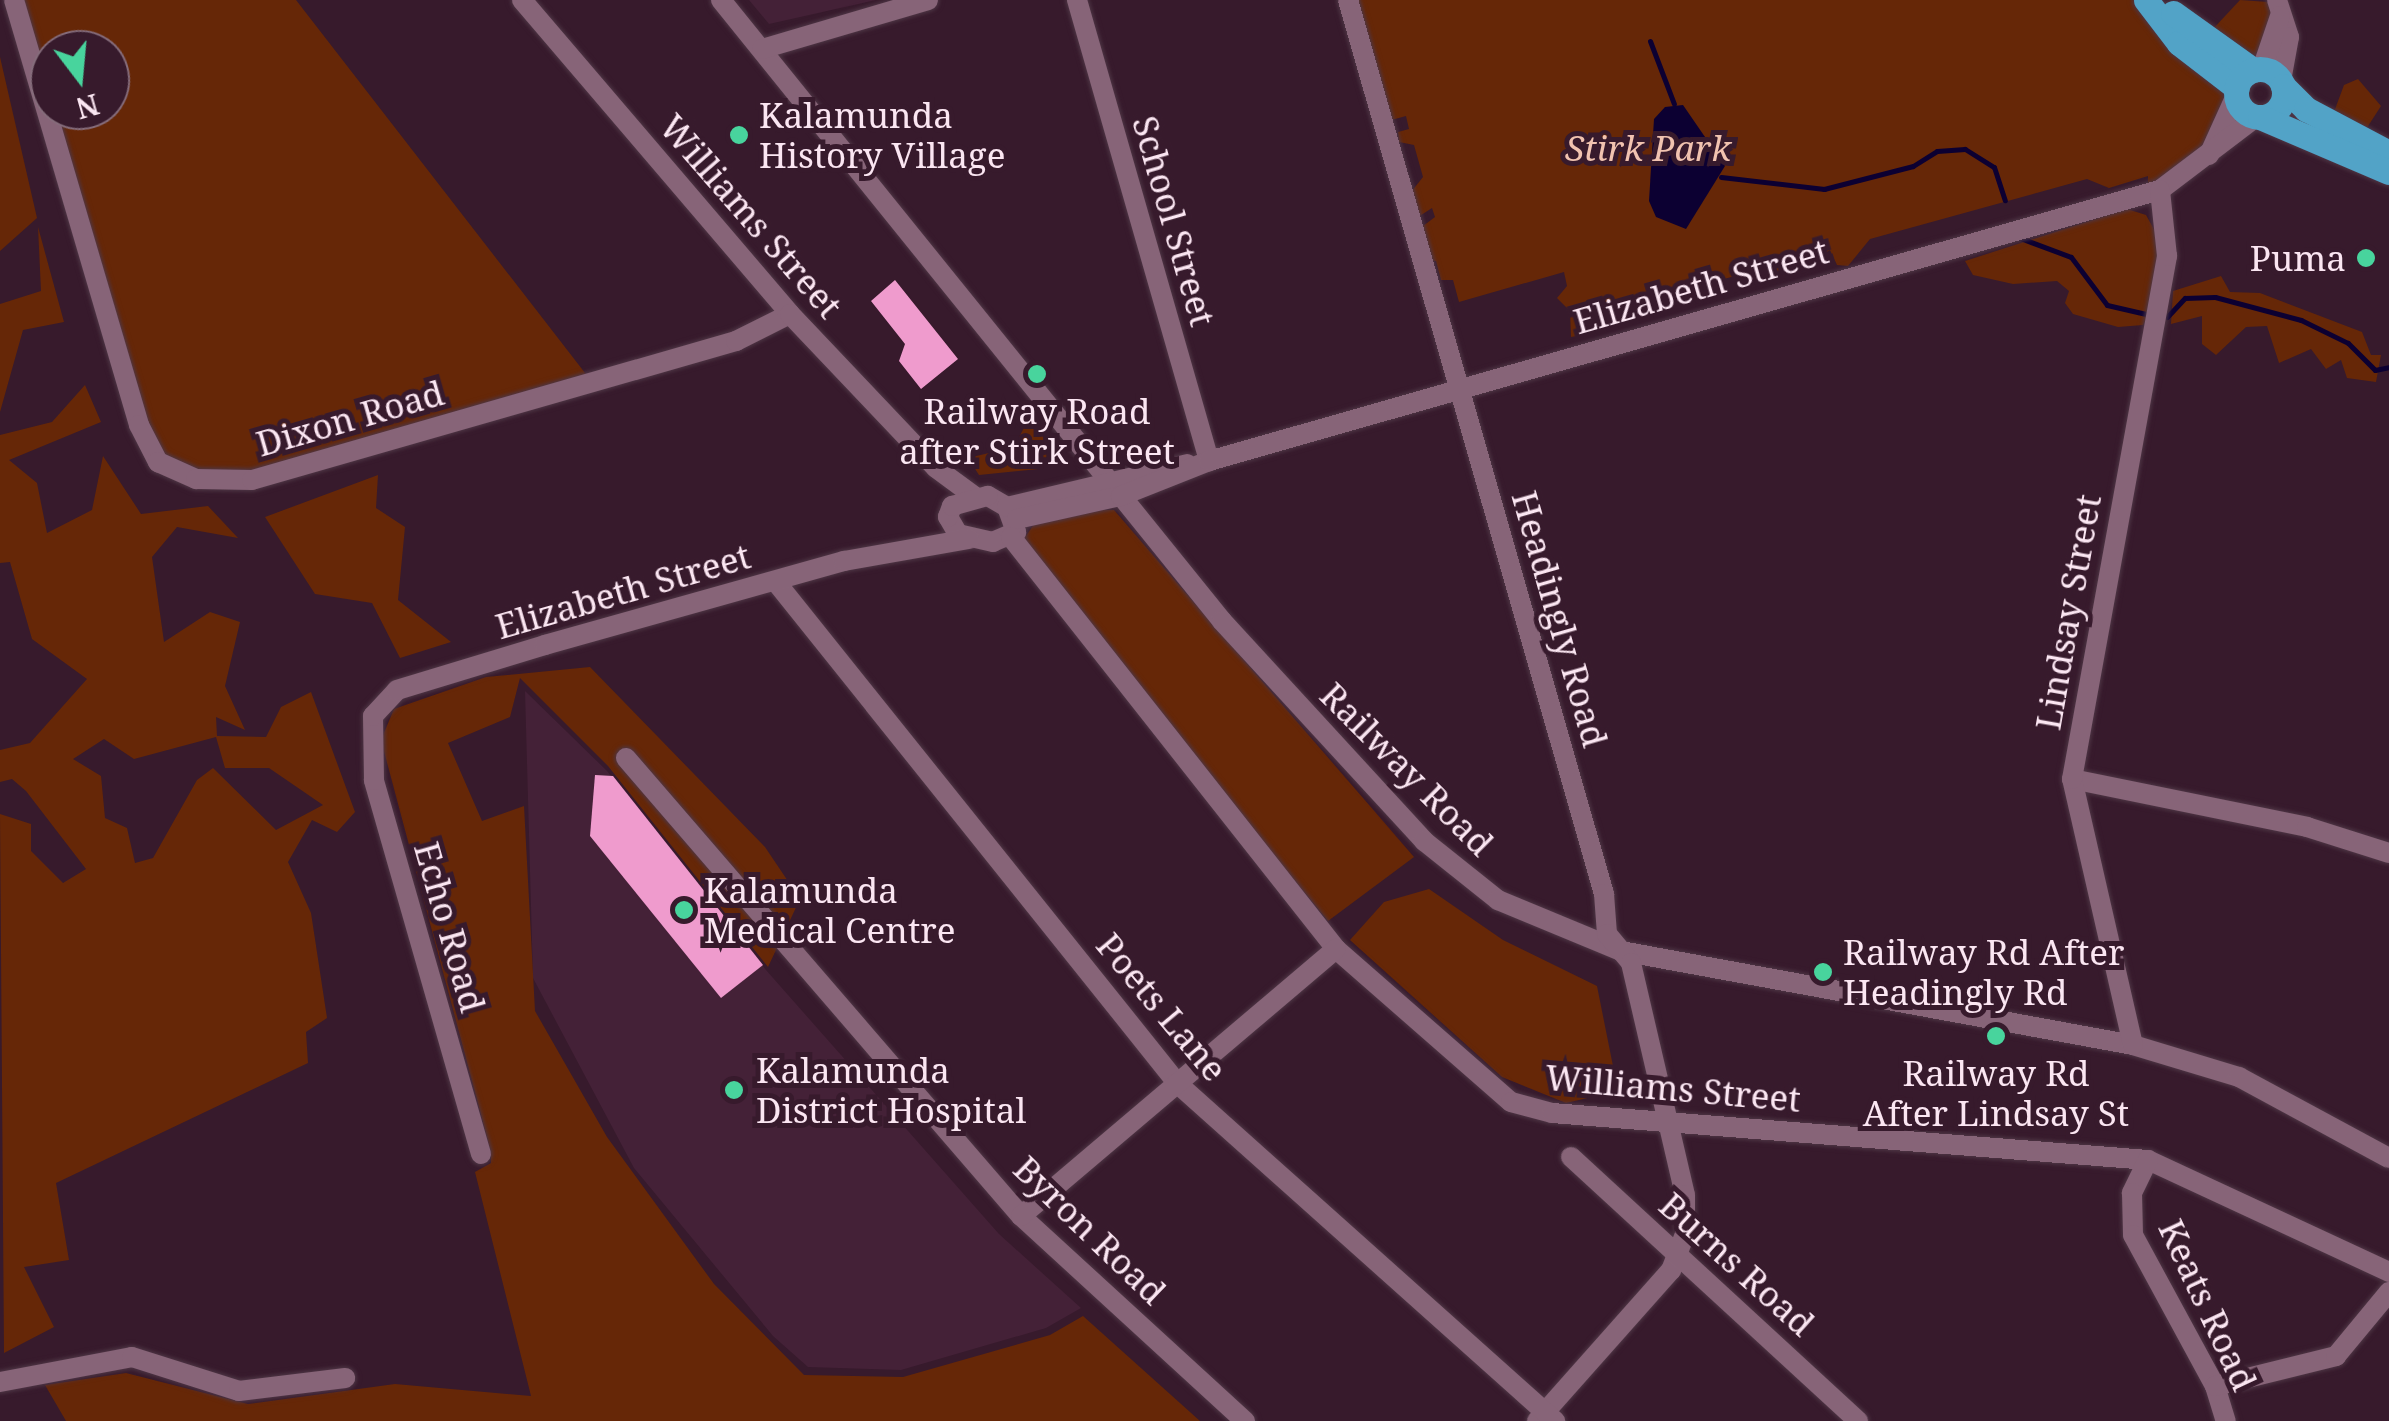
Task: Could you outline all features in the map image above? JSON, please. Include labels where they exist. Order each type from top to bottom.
[{"type":"main road","points":[[2146,0],[2179,43],[2259,81],[2389,152]]},
{"type":"main road","points":[[2157,0],[2259,81],[2280,108],[2258,117]]},
{"type":"main road","points":[[2258,117],[2259,81]]},
{"type":"main road","points":[[2258,117],[2389,172]]},
{"type":"street","name":"Dixon Road","points":[[14,0],[139,424],[158,462],[196,479],[252,480],[736,341],[790,314]]},
{"type":"street","name":"Williams Street","points":[[522,0],[790,314],[936,468],[1007,526],[1039,581],[1336,949],[1511,1102],[1667,1121],[2148,1160],[2389,1272]]},
{"type":"street","name":"Railway Road","points":[[720,0],[1114,489],[1326,740],[1424,841],[1530,919],[1621,952],[2133,1045],[2249,1082],[2389,1158]]},
{"type":"street","points":[[762,49],[928,0]]},
{"type":"street","name":"School Street","points":[[1077,0],[1209,461]]},
{"type":"street","name":"Headingly Road","points":[[1348,0],[1604,894],[1607,934],[1631,964],[1685,1196],[1678,1255]]},
{"type":"street","points":[[2206,162],[2259,81],[2278,7]]},
{"type":"street","name":"Elizabeth Street","points":[[373,716],[397,690],[900,547],[969,539],[1209,461],[2160,190],[2206,162],[2258,117]]},
{"type":"street","name":"Lindsay Street","points":[[2133,1045],[2072,779],[2168,244],[2160,190]]},
{"type":"street","name":"Williams Street","points":[[936,468],[950,511]]},
{"type":"street","name":"Elizabeth Street","points":[[900,547],[974,496]]},
{"type":"street","points":[[950,511],[969,539]]},
{"type":"street","name":"Poets Lane","points":[[776,582],[1178,1084],[1546,1418]]},
{"type":"street","name":"Echo Road","points":[[373,716],[374,780],[481,1154]]},
{"type":"street","name":"Byron Road","points":[[626,758],[1021,1216],[1245,1421]]},
{"type":"street","points":[[2072,779],[2306,826],[2389,853]]},
{"type":"street","points":[[1021,1216],[1336,949]]},
{"type":"street","name":"Burns Road","points":[[1571,1158],[1858,1421]]},
{"type":"street","name":"Keats Road","points":[[2148,1160],[2132,1193],[2133,1235],[2215,1386],[2226,1421]]},
{"type":"street","points":[[1546,1418],[1678,1255]]},
{"type":"street","points":[[2215,1386],[2336,1356],[2389,1292]]},
{"type":"street","points":[[0,1382],[132,1357],[239,1391],[346,1378]]},
{"type":"shaded area","points":[[749,0],[876,0],[769,24]]},
{"type":"shaded area","points":[[1683,105],[1725,166],[1686,229],[1656,217],[1649,201],[1654,119],[1665,107]]},
{"type":"shaded area","name":"Kalamunda District Hospital","points":[[525,691],[607,771],[766,970],[999,1234],[1081,1308],[1046,1328],[901,1370],[808,1367],[773,1336],[634,1168],[533,978]]},
{"type":"green space","points":[[21,0],[296,0],[592,382],[252,480],[158,462],[58,130],[130,130],[130,30],[30,32]]},
{"type":"green space","name":"Stirk Park","points":[[1348,0],[2146,0],[2237,88],[2222,130],[2148,188],[2148,176],[2109,188],[2087,179],[1870,239],[1848,266],[1837,265],[1830,250],[1785,276],[1761,269],[1709,283],[1617,316],[1605,331],[1571,337],[1570,311],[1557,298],[1567,286],[1564,272],[1459,302],[1453,280],[1441,280],[1436,261],[1427,260],[1419,229],[1435,217],[1432,208],[1415,219],[1404,201],[1423,177],[1414,145],[1399,142],[1398,132],[1409,129],[1406,116],[1384,122]]},
{"type":"green space","points":[[2240,0],[2268,2],[2273,13],[2258,69],[2212,30]]},
{"type":"green space","points":[[0,57],[37,218],[0,251]]},
{"type":"green space","points":[[2358,79],[2381,106],[2361,137],[2334,112],[2344,85]]},
{"type":"green space","points":[[2127,209],[2146,215],[2174,265],[2143,325],[2118,327],[2073,314],[2065,303],[2069,291],[2057,281],[2013,284],[1973,275],[1965,261]]},
{"type":"green space","points":[[38,227],[64,322],[23,330],[0,412],[0,304],[41,291]]},
{"type":"green space","points":[[2221,276],[2230,292],[2260,293],[2362,332],[2371,355],[2381,355],[2376,382],[2347,378],[2341,360],[2326,369],[2311,349],[2279,363],[2267,326],[2246,327],[2216,355],[2202,344],[2202,316],[2171,324],[2173,291]]},
{"type":"green space","points":[[85,385],[101,422],[9,460],[37,483],[47,533],[92,510],[103,456],[141,514],[208,506],[238,538],[177,527],[152,557],[164,642],[210,612],[240,622],[225,686],[245,730],[216,717],[217,736],[266,737],[281,707],[311,692],[355,812],[337,832],[312,820],[288,862],[311,913],[327,1018],[306,1032],[308,1063],[56,1183],[69,1260],[24,1267],[54,1327],[4,1353],[0,814],[31,824],[31,851],[63,883],[86,869],[26,791],[12,779],[0,782],[0,750],[30,743],[87,679],[32,639],[10,562],[0,563],[0,435],[52,422]],"holes":[[[216,737],[225,768],[269,768],[323,805],[276,830],[213,768],[197,780],[153,858],[135,863],[127,828],[105,818],[101,776],[73,759],[104,739],[134,759]]]},
{"type":"green space","points":[[1028,420],[1069,466],[979,475],[968,458],[1014,447]]},
{"type":"green space","points":[[378,475],[376,508],[405,527],[398,600],[451,642],[400,658],[372,603],[315,594],[265,517]]},
{"type":"green space","points":[[1096,510],[1114,510],[1414,857],[1328,921],[1020,545],[1034,524]]},
{"type":"green space","points":[[590,667],[765,847],[800,899],[768,967],[608,766],[520,678],[510,717],[448,743],[482,821],[524,806],[535,1011],[607,1137],[714,1284],[804,1375],[903,1377],[1050,1335],[1083,1316],[1200,1421],[66,1421],[45,1385],[126,1373],[248,1404],[395,1384],[531,1396],[475,1172],[491,1163],[491,1152],[381,740],[394,709],[486,677]]},
{"type":"green space","points":[[1429,889],[1503,940],[1597,986],[1618,1091],[1566,1103],[1502,1077],[1350,940],[1384,902]]},
{"type":"building","points":[[895,280],[958,359],[921,389],[899,361],[905,344],[871,301]]},
{"type":"building","name":"Kalamunda Medical Centre","points":[[595,775],[613,776],[763,965],[721,998],[590,836]]},
{"type":"waterway","points":[[1650,41],[1674,104]]},
{"type":"waterway","points":[[1721,177],[1824,189],[1913,166],[1937,151],[1965,149],[1994,167],[2005,200]]},
{"type":"waterway","points":[[2020,238],[2071,257],[2107,305],[2146,314]]},
{"type":"waterway","points":[[2167,317],[2185,298],[2215,297],[2301,320],[2348,343],[2375,370],[2389,367]]},
{"type":"place","name":"Kalamunda History Village","points":[[739,135]]},
{"type":"place","name":"Puma","points":[[2366,258]]},
{"type":"place","name":"Railway Road after Stirk Street","points":[[1037,374]]},
{"type":"place","name":"Kalamunda Medical Centre","points":[[684,910]]},
{"type":"place","name":"Railway Rd After Headingly Rd","points":[[1823,972]]},
{"type":"place","name":"Railway Rd After Lindsay St","points":[[1996,1036]]},
{"type":"place","name":"Kalamunda District Hospital","points":[[734,1090]]}]
